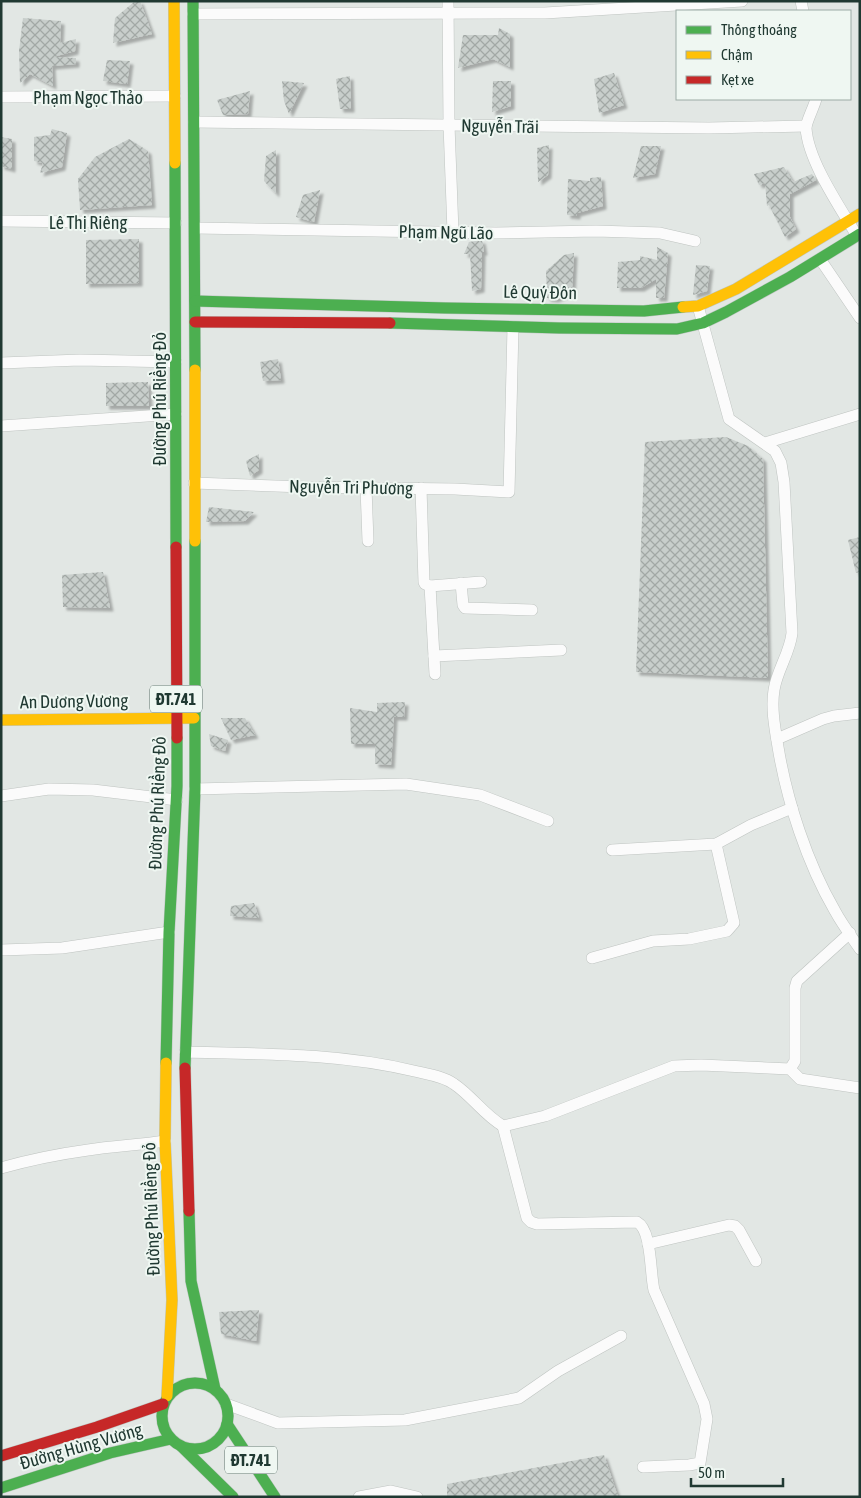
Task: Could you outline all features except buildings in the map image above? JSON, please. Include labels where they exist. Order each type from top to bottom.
[{"type":"main road","name":"Đường Phú Riềng Đỏ","points":[[165,1400],[172,1300],[165,1141],[169,932],[176,800],[174,1]]},
{"type":"main road","name":"Đường Phú Riềng Đỏ","points":[[193,1],[196,228],[194,483],[195,789],[185,1052],[190,1281],[215,1389]]},
{"type":"main road","name":"Lê Quý Đôn","points":[[176,300],[445,308],[644,311],[698,306],[736,289],[860,214]]},
{"type":"main road","name":"Lê Quý Đôn","points":[[176,323],[345,322],[678,329],[703,324],[782,281],[858,235]]},
{"type":"main road","name":"An Dương Vương","points":[[1,720],[194,718]]},
{"type":"main road","points":[[190,1382],[208,1384],[215,1389],[222,1396],[228,1414],[227,1424],[222,1435],[214,1443],[204,1448],[192,1449],[181,1446],[171,1439],[165,1432],[162,1423],[165,1400],[174,1390],[190,1382]]},
{"type":"main road","name":"Đường Hùng Vương","points":[[1,1456],[97,1427],[165,1400]]},
{"type":"main road","name":"ĐT.741","points":[[227,1424],[275,1497]]},
{"type":"main road","name":"Đường Hùng Vương","points":[[1,1488],[117,1452],[171,1439]]},
{"type":"main road","name":"ĐT.741","points":[[181,1446],[233,1497]]},
{"type":"street","points":[[448,1],[449,125],[453,232]]},
{"type":"street","points":[[193,14],[545,13],[742,1]]},
{"type":"street","name":"Phạm Ngọc Thảo","points":[[1,97],[175,96]]},
{"type":"street","points":[[816,100],[806,126],[812,157],[848,221],[858,235]]},
{"type":"street","name":"Nguyễn Trãi","points":[[194,122],[709,128],[806,126]]},
{"type":"street","name":"Lê Thị Riêng","points":[[1,221],[176,223]]},
{"type":"street","name":"Phạm Ngũ Lão","points":[[196,228],[496,233],[596,231],[660,233],[695,241]]},
{"type":"street","points":[[820,259],[860,318]]},
{"type":"street","points":[[698,306],[729,419],[776,451],[781,464],[784,482],[792,633],[791,644],[778,674],[774,690],[773,712],[777,738],[782,767],[802,841],[835,912],[860,949]]},
{"type":"street","name":"Nguyễn Tri Phương","points":[[194,483],[509,492],[513,327]]},
{"type":"street","points":[[1,363],[80,360],[176,362]]},
{"type":"street","points":[[1,426],[176,414]]},
{"type":"street","points":[[765,443],[860,414]]},
{"type":"street","points":[[366,488],[368,541]]},
{"type":"street","points":[[421,488],[424,582],[430,586],[481,582]]},
{"type":"street","points":[[461,583],[463,605],[465,608],[532,610]]},
{"type":"street","points":[[430,586],[435,674]]},
{"type":"street","points":[[434,656],[561,650]]},
{"type":"street","points":[[777,738],[834,716],[860,713]]},
{"type":"street","points":[[195,789],[406,784],[480,796],[548,821]]},
{"type":"street","points":[[1,796],[50,789],[93,790],[176,800]]},
{"type":"street","points":[[612,850],[716,844],[751,825],[792,808]]},
{"type":"street","points":[[592,958],[653,941],[689,939],[732,928],[734,923],[716,844]]},
{"type":"street","points":[[1,950],[62,948],[169,932]]},
{"type":"street","points":[[790,1069],[795,1061],[795,988],[797,981],[850,933]]},
{"type":"street","points":[[185,1052],[315,1056],[402,1068],[436,1076],[453,1083],[503,1126],[527,1218],[532,1222],[537,1224],[637,1222],[641,1224],[648,1244],[654,1290],[704,1404],[707,1419],[700,1463],[643,1467]]},
{"type":"street","points":[[503,1126],[545,1116],[674,1066],[701,1065],[790,1069],[800,1078],[860,1088]]},
{"type":"street","points":[[1,1168],[37,1159],[89,1150],[165,1141]]},
{"type":"street","points":[[648,1244],[729,1225],[735,1226],[739,1230],[756,1260]]},
{"type":"street","points":[[226,1404],[278,1423],[405,1420],[519,1398],[558,1371],[621,1336]]},
{"type":"street","points":[[359,1497],[391,1491],[417,1497]]},
{"type":"traffic: fast","points":[[193,1],[195,370]]},
{"type":"traffic: fast","points":[[175,163],[176,547]]},
{"type":"traffic: fast","points":[[390,323],[677,329],[703,323],[726,312],[790,277],[860,234]]},
{"type":"traffic: fast","points":[[195,301],[644,311],[683,307]]},
{"type":"traffic: fast","points":[[185,1068],[195,789],[195,541]]},
{"type":"traffic: fast","points":[[166,1063],[169,932],[177,786],[177,738]]},
{"type":"traffic: fast","points":[[189,1211],[191,1281],[215,1389]]},
{"type":"traffic: fast","points":[[188,1383],[202,1383],[214,1388],[223,1397],[228,1409],[228,1416],[226,1429],[219,1440],[202,1449],[188,1449],[176,1444],[167,1435],[162,1423],[162,1409],[167,1397],[176,1388],[188,1383]]},
{"type":"traffic: fast","points":[[227,1424],[275,1497]]},
{"type":"traffic: fast","points":[[1,1488],[110,1453],[171,1439]]},
{"type":"traffic: fast","points":[[181,1446],[233,1497]]},
{"type":"traffic: slow","points":[[174,1],[175,163]]},
{"type":"traffic: slow","points":[[683,307],[698,306],[736,289],[860,214]]},
{"type":"traffic: slow","points":[[195,370],[195,541]]},
{"type":"traffic: slow","points":[[1,720],[194,718]]},
{"type":"traffic: slow","points":[[166,1063],[165,1141],[172,1300],[167,1396]]},
{"type":"traffic: jam","points":[[195,322],[390,323]]},
{"type":"traffic: jam","points":[[176,547],[177,738]]},
{"type":"traffic: jam","points":[[185,1068],[189,1211]]},
{"type":"traffic: jam","points":[[1,1456],[97,1427],[163,1404]]}]
